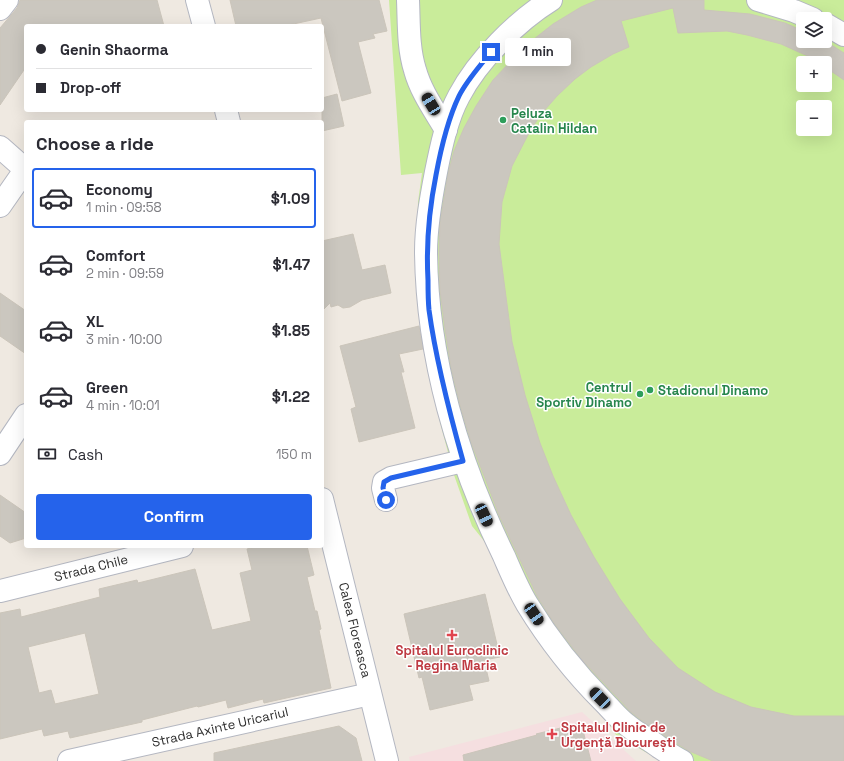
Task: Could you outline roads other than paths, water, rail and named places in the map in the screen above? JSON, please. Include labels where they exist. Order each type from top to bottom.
[{"type":"street","points":[[0,9],[7,0]]},
{"type":"street","points":[[197,0],[203,24]]},
{"type":"street","points":[[408,0],[410,50],[415,71],[423,91],[446,130]]},
{"type":"street","points":[[551,0],[518,25],[499,43],[476,70],[459,96],[446,130],[430,204],[426,250],[429,309],[438,364],[463,461],[484,515],[526,602],[556,647],[591,688],[626,725],[682,761]]},
{"type":"street","points":[[758,0],[796,12]]},
{"type":"street","points":[[832,28],[844,35]]},
{"type":"street","points":[[0,147],[24,168]]},
{"type":"street","points":[[0,206],[24,173]]},
{"type":"street","points":[[0,454],[24,418]]},
{"type":"street","points":[[386,500],[383,488],[384,482],[391,478],[463,461]]},
{"type":"street","name":"Calea Floreasca","points":[[324,512],[387,761]]},
{"type":"street","name":"Strada Chile","points":[[0,591],[131,552],[165,548]]},
{"type":"street","name":"Strada Axinte Uricariul","points":[[69,761],[370,694]]},
{"type":"place","name":"Peluza Catalin Hildan","points":[[503,120]]},
{"type":"place","name":"Stadionul Dinamo","points":[[650,390]]},
{"type":"place","name":"Centrul Sportiv Dinamo","points":[[640,394]]},
{"type":"place","name":"Spitalul Euroclinic - Regina Maria","points":[[452,635]]},
{"type":"place","name":"Spitalul Clinic de Urgență București","points":[[552,734]]}]
